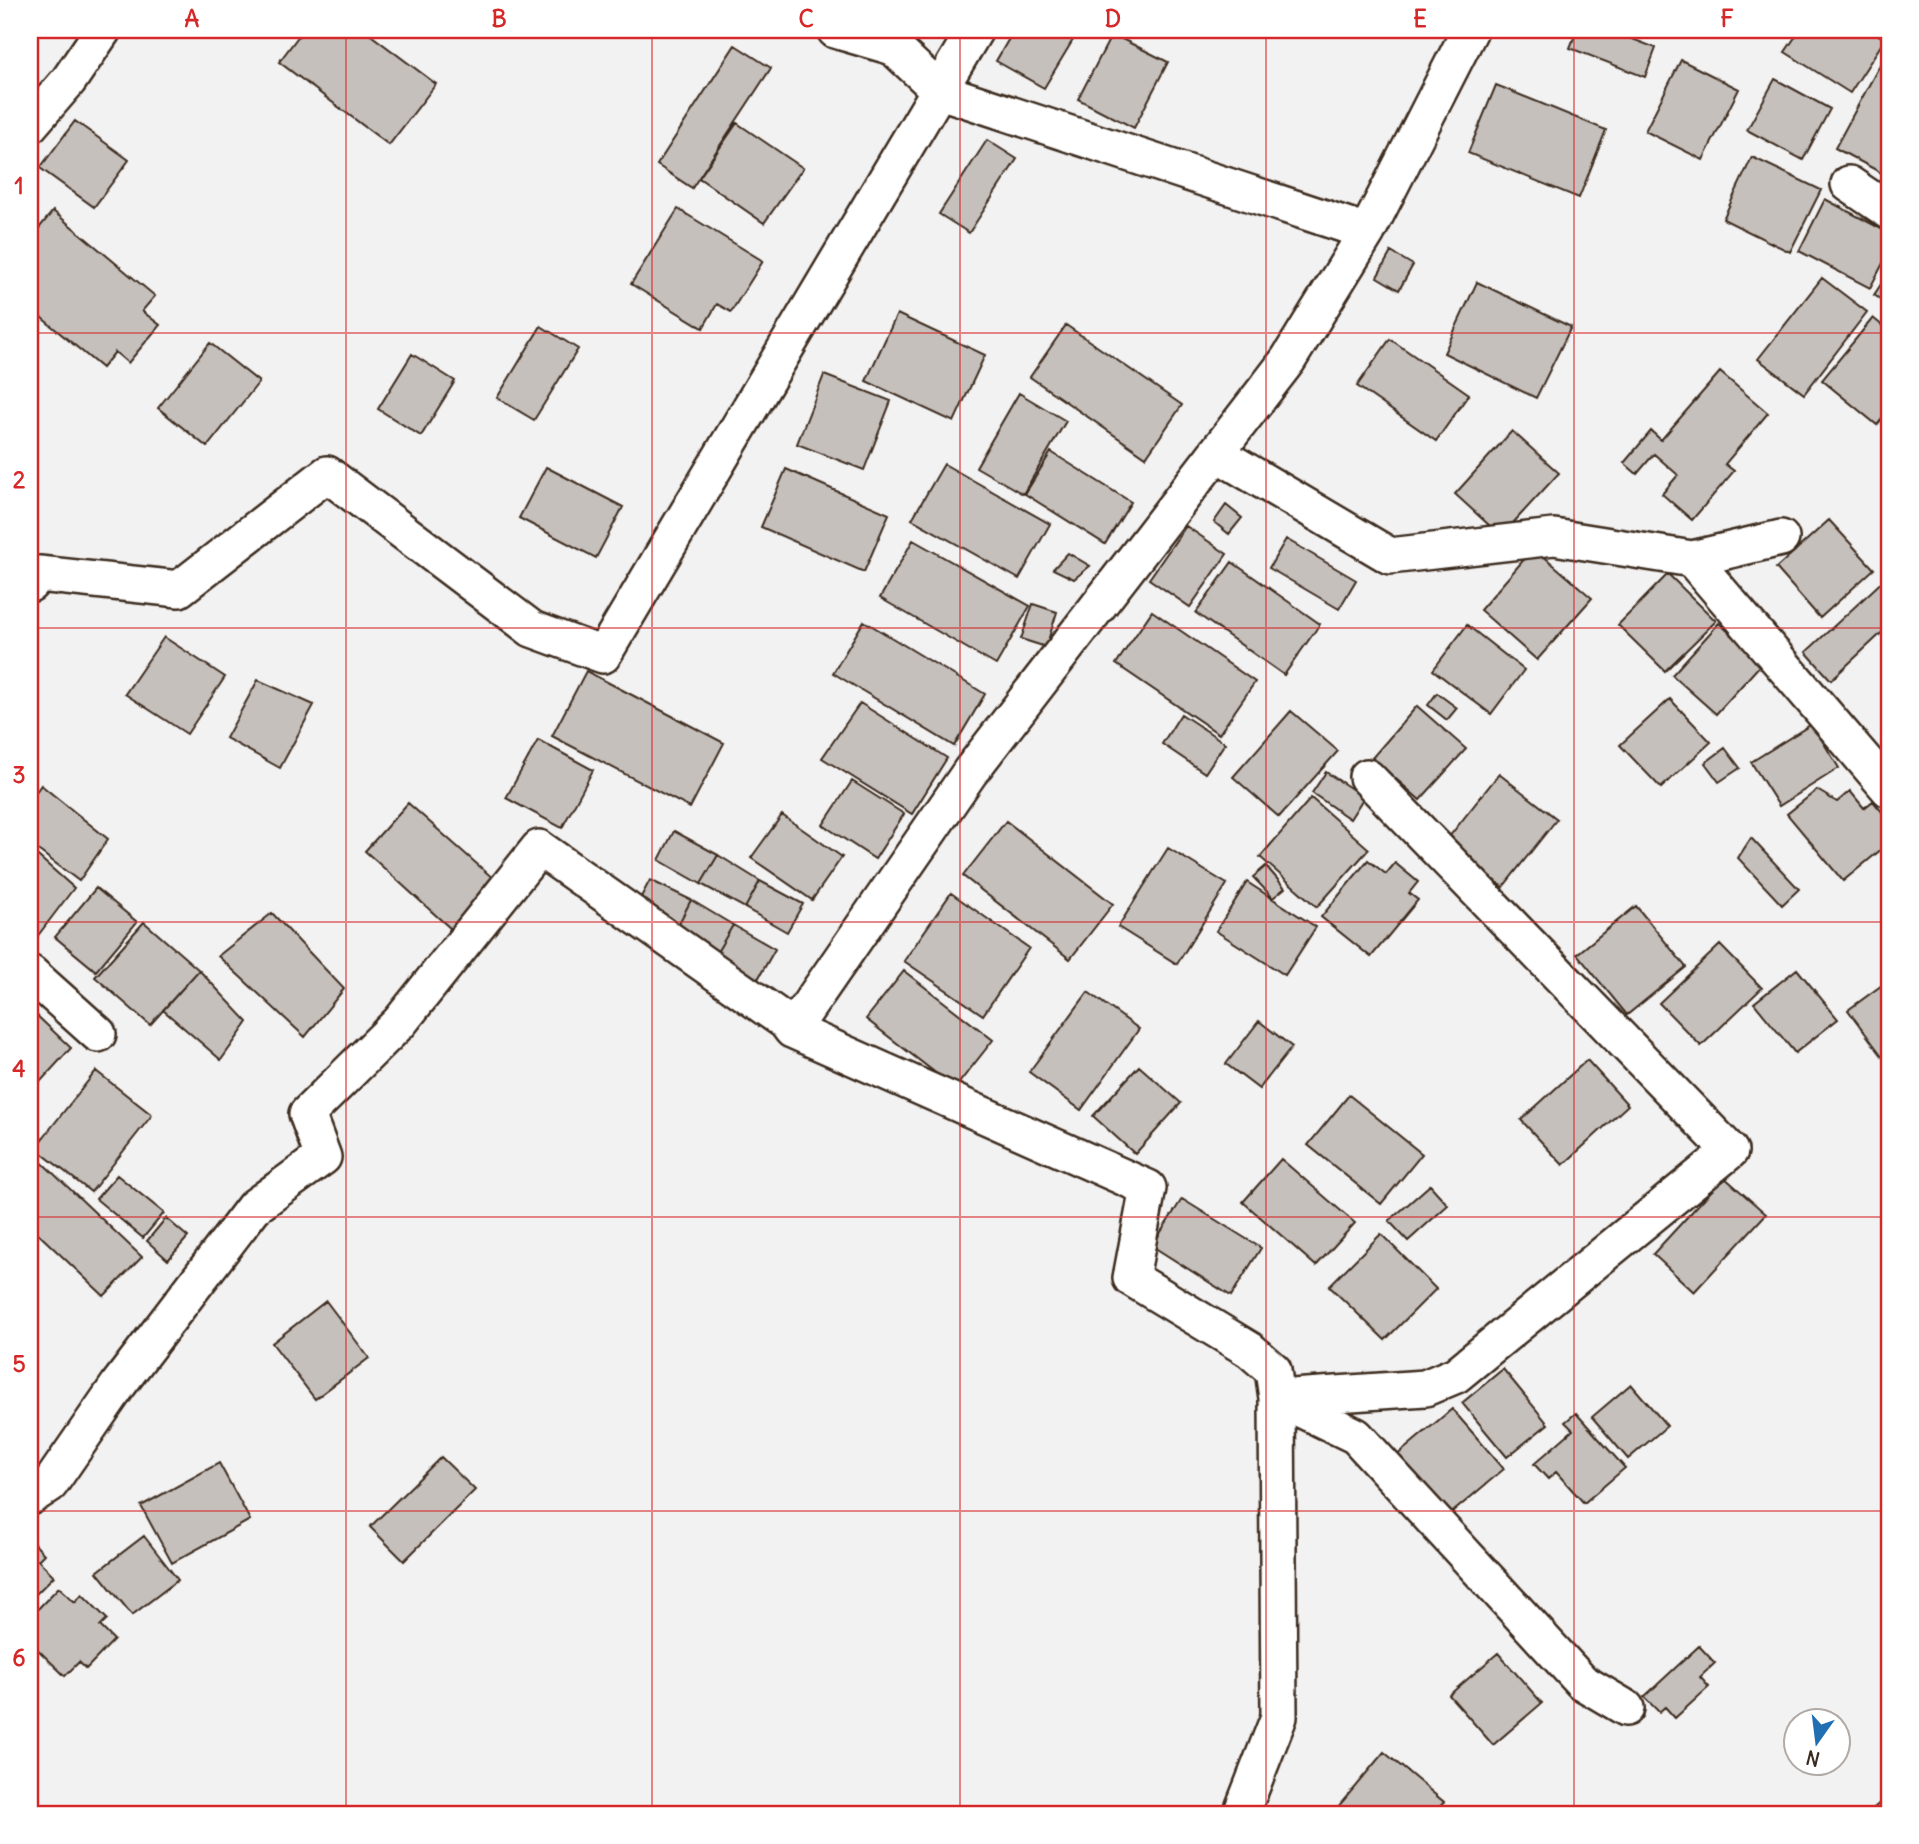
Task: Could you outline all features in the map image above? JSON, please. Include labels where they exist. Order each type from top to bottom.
[{"type":"street","points":[[33,115],[69,80],[103,30]]},
{"type":"street","points":[[835,30],[893,47],[940,90],[1367,232]]},
{"type":"street","points":[[30,584],[39,574],[179,589],[327,474],[532,629],[603,654],[975,30]]},
{"type":"street","points":[[792,1030],[970,772],[1288,360],[1367,232],[1469,30]]},
{"type":"street","points":[[1849,184],[1889,211]]},
{"type":"street","points":[[1216,453],[1390,556],[1554,537],[1692,559],[1782,538]]},
{"type":"street","points":[[1692,559],[1889,789]]},
{"type":"street","points":[[1277,1398],[1425,1388],[1456,1375],[1730,1151],[1367,777]]},
{"type":"street","points":[[30,1497],[50,1484],[119,1384],[254,1207],[323,1157],[307,1114],[400,1022],[539,848],[786,1022],[792,1030],[1148,1188],[1131,1278],[1250,1350],[1273,1370],[1277,1398],[1279,1717],[1241,1814]]},
{"type":"street","points":[[30,973],[98,1034]]},
{"type":"street","points":[[1277,1398],[1356,1436],[1582,1682],[1626,1709]]},
{"type":"building","points":[[303,30],[364,30],[436,84],[389,145],[279,62]]},
{"type":"building","points":[[1014,30],[1079,30],[1044,88],[996,61]]},
{"type":"building","points":[[1577,30],[1609,30],[1656,48],[1645,77],[1570,48]]},
{"type":"building","points":[[1800,30],[1870,30],[1885,39],[1850,93],[1785,52]]},
{"type":"building","points":[[1112,34],[1168,62],[1134,128],[1078,99]]},
{"type":"building","points":[[735,45],[771,68],[692,188],[657,165]]},
{"type":"building","points":[[1681,60],[1739,89],[1703,160],[1645,131]]},
{"type":"building","points":[[1882,61],[1889,65],[1889,177],[1835,148]]},
{"type":"building","points":[[1775,79],[1830,109],[1803,160],[1747,130]]},
{"type":"building","points":[[1496,85],[1606,130],[1579,198],[1468,153]]},
{"type":"building","points":[[75,121],[129,160],[94,207],[40,168]]},
{"type":"building","points":[[737,123],[803,168],[764,223],[699,178]]},
{"type":"building","points":[[987,140],[1017,159],[969,233],[939,214]]},
{"type":"building","points":[[1752,157],[1821,190],[1790,252],[1723,219]]},
{"type":"building","points":[[1825,199],[1889,233],[1889,252],[1870,288],[1799,251]]},
{"type":"building","points":[[678,209],[763,261],[731,312],[717,304],[703,328],[631,284]]},
{"type":"building","points":[[53,211],[155,296],[142,311],[160,325],[128,363],[115,352],[102,368],[30,308],[30,239]]},
{"type":"building","points":[[1391,252],[1413,265],[1399,290],[1377,277]]},
{"type":"building","points":[[1889,272],[1889,305],[1874,295]]},
{"type":"building","points":[[1822,278],[1867,312],[1804,394],[1758,359]]},
{"type":"building","points":[[1477,282],[1571,327],[1536,398],[1444,353]]},
{"type":"building","points":[[897,314],[985,355],[954,422],[866,381]]},
{"type":"building","points":[[1873,318],[1889,331],[1889,410],[1877,425],[1822,380]]},
{"type":"building","points":[[1066,325],[1182,405],[1146,457],[1030,377]]},
{"type":"building","points":[[541,326],[578,349],[534,420],[497,398]]},
{"type":"building","points":[[1390,339],[1469,394],[1436,441],[1357,386]]},
{"type":"building","points":[[210,343],[259,382],[207,447],[158,408]]},
{"type":"building","points":[[412,354],[455,381],[421,436],[378,409]]},
{"type":"building","points":[[1720,372],[1768,413],[1725,464],[1734,471],[1692,520],[1662,494],[1678,475],[1654,454],[1637,474],[1624,463],[1651,431],[1661,440]]},
{"type":"building","points":[[824,375],[891,401],[864,470],[797,444]]},
{"type":"building","points":[[1019,393],[1066,421],[1023,494],[976,467]]},
{"type":"building","points":[[1512,431],[1559,473],[1501,536],[1455,494]]},
{"type":"building","points":[[1051,452],[1131,502],[1105,544],[1025,494]]},
{"type":"building","points":[[944,464],[1050,524],[1019,579],[912,519]]},
{"type":"building","points":[[546,467],[623,507],[596,558],[519,518]]},
{"type":"building","points":[[786,469],[889,514],[864,572],[761,527]]},
{"type":"building","points":[[1226,505],[1242,518],[1229,534],[1214,522]]},
{"type":"building","points":[[1829,520],[1874,569],[1820,618],[1776,568]]},
{"type":"building","points":[[1186,526],[1227,554],[1190,607],[1149,579]]},
{"type":"building","points":[[1286,539],[1356,580],[1339,609],[1269,568]]},
{"type":"building","points":[[913,540],[1030,606],[996,665],[880,598]]},
{"type":"building","points":[[1534,548],[1592,598],[1537,660],[1480,610]]},
{"type":"building","points":[[1068,553],[1090,566],[1074,579],[1053,569]]},
{"type":"building","points":[[1232,562],[1320,624],[1284,675],[1196,613]]},
{"type":"building","points":[[1668,574],[1716,621],[1665,671],[1618,625]]},
{"type":"building","points":[[1889,575],[1889,626],[1831,680],[1806,652]]},
{"type":"building","points":[[1033,604],[1057,612],[1046,647],[1021,639]]},
{"type":"building","points":[[1152,611],[1255,682],[1219,734],[1116,664]]},
{"type":"building","points":[[864,621],[985,694],[954,746],[833,673]]},
{"type":"building","points":[[1719,623],[1762,663],[1716,714],[1672,675]]},
{"type":"building","points":[[1467,625],[1524,670],[1491,714],[1433,670]]},
{"type":"building","points":[[164,637],[225,677],[187,734],[125,694]]},
{"type":"building","points":[[586,671],[724,743],[690,808],[552,736]]},
{"type":"building","points":[[258,680],[314,705],[280,768],[226,738]]},
{"type":"building","points":[[1437,693],[1457,708],[1447,720],[1428,705]]},
{"type":"building","points":[[1670,699],[1711,742],[1661,788],[1620,745]]},
{"type":"building","points":[[860,703],[947,758],[912,814],[822,758]]},
{"type":"building","points":[[1417,706],[1466,749],[1420,800],[1372,758]]},
{"type":"building","points":[[1291,711],[1338,751],[1279,817],[1233,777]]},
{"type":"building","points":[[1181,714],[1225,743],[1205,773],[1162,744]]},
{"type":"building","points":[[1812,724],[1839,768],[1779,806],[1751,762]]},
{"type":"building","points":[[538,740],[593,770],[562,828],[506,798]]},
{"type":"building","points":[[1725,748],[1740,768],[1719,782],[1705,763]]},
{"type":"building","points":[[1326,772],[1364,797],[1350,819],[1312,793]]},
{"type":"building","points":[[1499,774],[1557,819],[1503,887],[1445,842]]},
{"type":"building","points":[[852,781],[904,814],[875,859],[823,825]]},
{"type":"building","points":[[41,785],[108,839],[79,881],[30,844],[30,800]]},
{"type":"building","points":[[1817,790],[1837,802],[1850,791],[1864,808],[1873,801],[1889,820],[1889,843],[1843,881],[1787,814]]},
{"type":"building","points":[[1311,798],[1369,849],[1317,907],[1260,857]]},
{"type":"building","points":[[408,803],[495,880],[451,929],[365,851]]},
{"type":"building","points":[[782,815],[842,857],[812,900],[751,858]]},
{"type":"building","points":[[1006,821],[1113,904],[1070,959],[963,876]]},
{"type":"building","points":[[674,831],[718,855],[701,884],[659,860]]},
{"type":"building","points":[[1751,838],[1799,889],[1782,905],[1738,858]]},
{"type":"building","points":[[1168,848],[1227,884],[1177,964],[1118,927]]},
{"type":"building","points":[[30,849],[74,888],[33,942],[30,939]]},
{"type":"building","points":[[718,855],[760,881],[745,908],[701,884]]},
{"type":"building","points":[[1368,860],[1386,874],[1395,863],[1418,882],[1409,893],[1418,900],[1371,957],[1321,917]]},
{"type":"building","points":[[1266,866],[1285,888],[1273,898],[1253,877]]},
{"type":"building","points":[[650,880],[691,900],[674,933],[633,912]]},
{"type":"building","points":[[760,881],[803,904],[787,932],[745,908]]},
{"type":"building","points":[[1247,882],[1316,927],[1285,975],[1216,931]]},
{"type":"building","points":[[96,888],[137,922],[96,971],[55,937]]},
{"type":"building","points":[[951,893],[1029,948],[983,1015],[904,961]]},
{"type":"building","points":[[691,900],[733,925],[716,954],[674,933]]},
{"type":"building","points":[[1636,906],[1686,967],[1627,1015],[1577,954]]},
{"type":"building","points":[[272,913],[344,989],[305,1037],[218,956]]},
{"type":"building","points":[[144,922],[199,970],[150,1025],[95,977]]},
{"type":"building","points":[[733,925],[775,949],[758,979],[716,954]]},
{"type":"building","points":[[1720,945],[1762,988],[1701,1046],[1659,1003]]},
{"type":"building","points":[[1797,969],[1838,1019],[1795,1053],[1754,1003]]},
{"type":"building","points":[[199,970],[248,1022],[221,1060],[163,1010]]},
{"type":"building","points":[[904,971],[993,1040],[955,1088],[866,1019]]},
{"type":"building","points":[[1889,980],[1889,1063],[1888,1064],[1848,1010]]},
{"type":"building","points":[[1088,992],[1139,1029],[1081,1110],[1029,1072]]},
{"type":"building","points":[[30,1009],[71,1048],[30,1093]]},
{"type":"building","points":[[1259,1021],[1292,1047],[1259,1089],[1226,1064]]},
{"type":"building","points":[[1587,1060],[1628,1105],[1563,1165],[1521,1120]]},
{"type":"building","points":[[1139,1066],[1181,1103],[1135,1154],[1093,1116]]},
{"type":"building","points":[[96,1071],[152,1115],[91,1192],[35,1148]]},
{"type":"building","points":[[1349,1095],[1422,1154],[1381,1204],[1308,1145]]},
{"type":"building","points":[[35,1156],[142,1257],[104,1296],[30,1226],[30,1161]]},
{"type":"building","points":[[1281,1159],[1355,1223],[1316,1266],[1243,1202]]},
{"type":"building","points":[[117,1175],[164,1213],[143,1238],[96,1199]]},
{"type":"building","points":[[1724,1177],[1766,1214],[1694,1292],[1653,1254]]},
{"type":"building","points":[[1430,1185],[1448,1205],[1408,1241],[1389,1221]]},
{"type":"building","points":[[1182,1199],[1261,1248],[1231,1296],[1152,1246]]},
{"type":"building","points":[[166,1218],[188,1237],[168,1260],[147,1241]]},
{"type":"building","points":[[1381,1234],[1436,1289],[1385,1340],[1329,1286]]},
{"type":"building","points":[[326,1301],[369,1358],[315,1399],[272,1343]]},
{"type":"building","points":[[1503,1369],[1548,1424],[1507,1457],[1462,1403]]},
{"type":"building","points":[[1631,1384],[1667,1426],[1628,1459],[1592,1417]]},
{"type":"building","points":[[1452,1409],[1504,1469],[1448,1516],[1396,1456]]},
{"type":"building","points":[[1576,1413],[1625,1468],[1584,1503],[1556,1472],[1548,1479],[1534,1464],[1573,1430],[1565,1422]]},
{"type":"building","points":[[441,1457],[475,1490],[404,1561],[370,1527]]},
{"type":"building","points":[[219,1463],[250,1520],[172,1563],[141,1506]]},
{"type":"building","points":[[144,1536],[178,1580],[132,1615],[97,1572]]},
{"type":"building","points":[[30,1539],[44,1554],[38,1560],[54,1576],[30,1600]]},
{"type":"building","points":[[59,1587],[75,1602],[82,1594],[107,1619],[100,1626],[114,1640],[86,1669],[79,1662],[65,1676],[30,1642],[30,1617]]},
{"type":"building","points":[[1699,1646],[1715,1663],[1700,1677],[1709,1687],[1675,1718],[1665,1707],[1659,1712],[1644,1697]]},
{"type":"building","points":[[1498,1653],[1542,1703],[1493,1745],[1449,1695]]},
{"type":"building","points":[[1384,1752],[1444,1802],[1434,1814],[1332,1814]]},
{"type":"building","points":[[1889,1795],[1889,1814],[1867,1814]]}]
